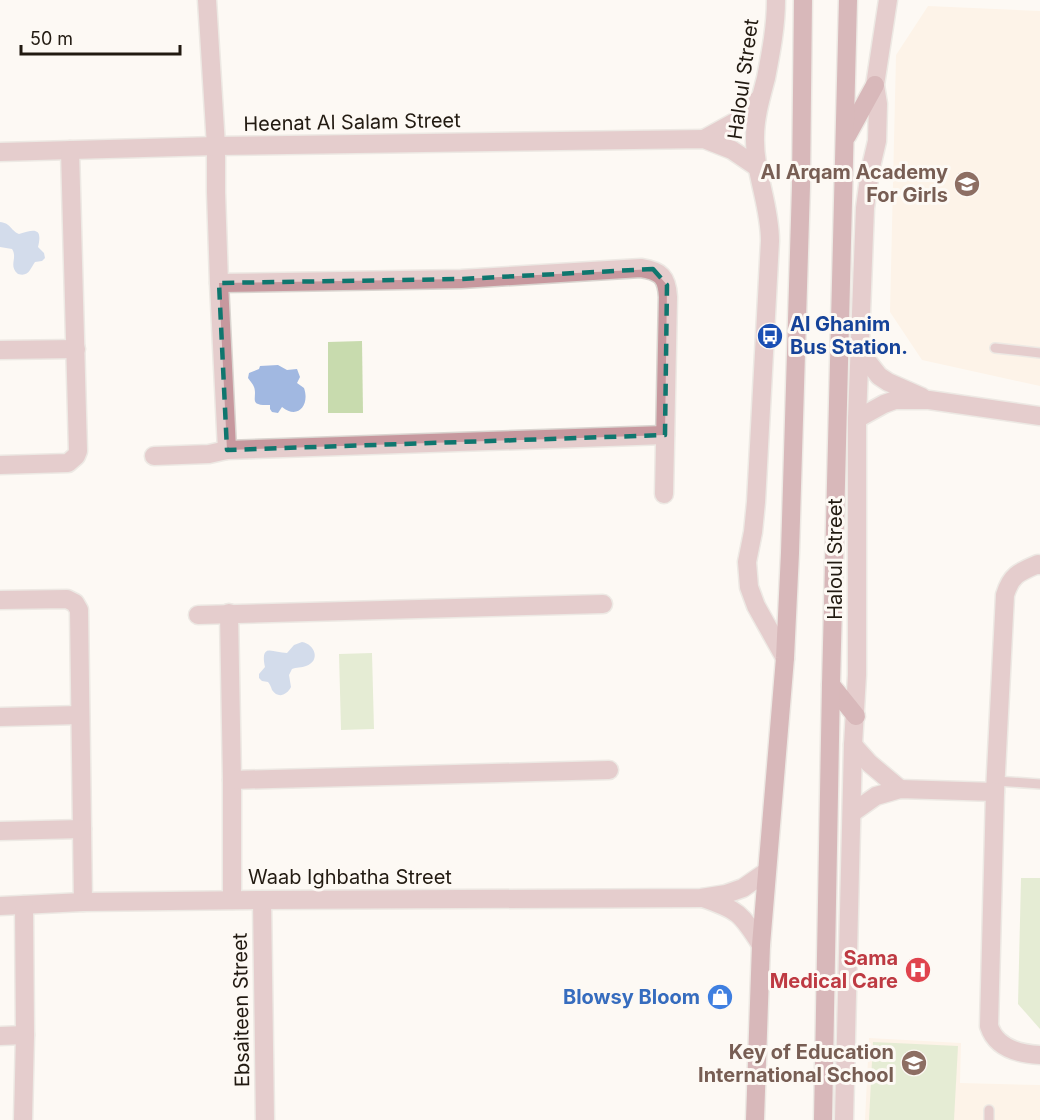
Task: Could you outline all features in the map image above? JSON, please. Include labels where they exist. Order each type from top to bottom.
[{"type":"main road","points":[[755,1120],[761,945],[790,553],[801,186],[803,0]]},
{"type":"main road","name":"Haloul Street","points":[[823,1120],[848,0]]},
{"type":"main road","points":[[845,140],[875,85]]},
{"type":"main road","points":[[831,686],[855,716]]},
{"type":"street","points":[[207,0],[216,146],[219,283],[227,450]]},
{"type":"street","name":"Haloul Street","points":[[776,0],[773,41],[760,98],[755,135],[757,167],[768,211],[770,241],[756,502],[747,562],[748,586],[784,658]]},
{"type":"street","points":[[887,7],[900,0]]},
{"type":"street","name":"Haloul Street","points":[[844,1120],[853,745],[857,675],[857,419],[865,208],[877,141],[878,104],[875,85],[887,7]]},
{"type":"street","name":"Heenat Al Salam Street","points":[[704,139],[735,122],[760,98]]},
{"type":"street","name":"Heenat Al Salam Street","points":[[0,152],[216,146],[704,139],[732,150],[757,167]]},
{"type":"street","points":[[0,465],[63,464],[76,456],[78,446],[70,150]]},
{"type":"street","points":[[219,283],[461,279],[654,269],[662,275],[668,291],[664,494]]},
{"type":"street","points":[[0,350],[76,349]]},
{"type":"street","points":[[860,352],[879,376],[929,400]]},
{"type":"street","points":[[857,419],[895,400],[929,400],[1040,416]]},
{"type":"street","points":[[154,456],[209,454],[227,450],[665,435]]},
{"type":"street","points":[[1040,565],[1019,573],[1009,582],[1005,595],[995,786],[989,1026],[991,1034],[1010,1049],[1025,1054],[1040,1055]]},
{"type":"street","points":[[0,600],[67,599],[75,603],[79,610],[83,902]]},
{"type":"street","points":[[198,615],[603,604]]},
{"type":"street","points":[[229,613],[232,900]]},
{"type":"street","points":[[0,717],[80,716]]},
{"type":"street","points":[[853,745],[869,763],[900,789]]},
{"type":"street","points":[[232,780],[609,770]]},
{"type":"street","points":[[852,813],[876,795],[900,789],[995,786]]},
{"type":"street","points":[[0,831],[82,829]]},
{"type":"street","name":"Waab Ighbatha Street","points":[[0,906],[83,902],[232,900],[701,898],[726,894],[742,888],[766,872]]},
{"type":"street","name":"Waab Ighbatha Street","points":[[701,898],[726,906],[738,913],[746,921],[761,945]]},
{"type":"street","name":"Ebsaiteen Street","points":[[262,900],[265,1120]]},
{"type":"street","points":[[23,1120],[24,905]]},
{"type":"street","points":[[0,1036],[25,1035]]},
{"type":"lane","points":[[995,348],[1040,353]]},
{"type":"lane","points":[[995,786],[1040,784]]},
{"type":"highlighted area","points":[[653,269],[667,285],[665,435],[227,450],[219,283],[461,279]]},
{"type":"shaded area","name":"Al Arqam Academy For Girls","points":[[928,6],[1040,11],[1040,386],[922,360],[890,312],[896,55]]},
{"type":"shaded area","name":"Key of Education International School","points":[[869,1038],[961,1043],[960,1083],[1040,1085],[1040,1120],[865,1120]]},
{"type":"green space","points":[[362,341],[363,413],[328,413],[328,342]]},
{"type":"green space","points":[[372,653],[374,729],[341,730],[339,654]]},
{"type":"green space","points":[[1021,878],[1040,878],[1040,1029],[1018,1004]]},
{"type":"green space","name":"Key of Education International School","points":[[873,1042],[958,1046],[954,1120],[869,1120]]},
{"type":"water","points":[[0,222],[19,234],[29,231],[38,233],[38,247],[44,253],[45,258],[35,262],[27,273],[18,274],[13,265],[14,252],[12,249],[0,247]]},
{"type":"water","points":[[278,365],[287,370],[297,369],[300,377],[297,383],[304,388],[305,394],[304,405],[298,411],[288,411],[282,407],[278,413],[272,412],[270,405],[256,403],[254,387],[248,378],[249,373],[259,369],[260,366]]},
{"type":"water","points":[[307,643],[313,649],[314,660],[311,664],[292,669],[289,675],[291,687],[285,694],[274,693],[268,682],[259,678],[259,674],[265,667],[264,654],[269,651],[287,653],[294,645]]},
{"type":"place","name":"Al Arqam Academy For Girls","points":[[967,184]]},
{"type":"place","name":"Al Ghanim Bus Station.","points":[[770,336]]},
{"type":"place","name":"Sama Medical Care","points":[[918,970]]},
{"type":"place","name":"Blowsy Bloom","points":[[720,997]]},
{"type":"place","name":"Key of Education International School","points":[[914,1063]]}]
